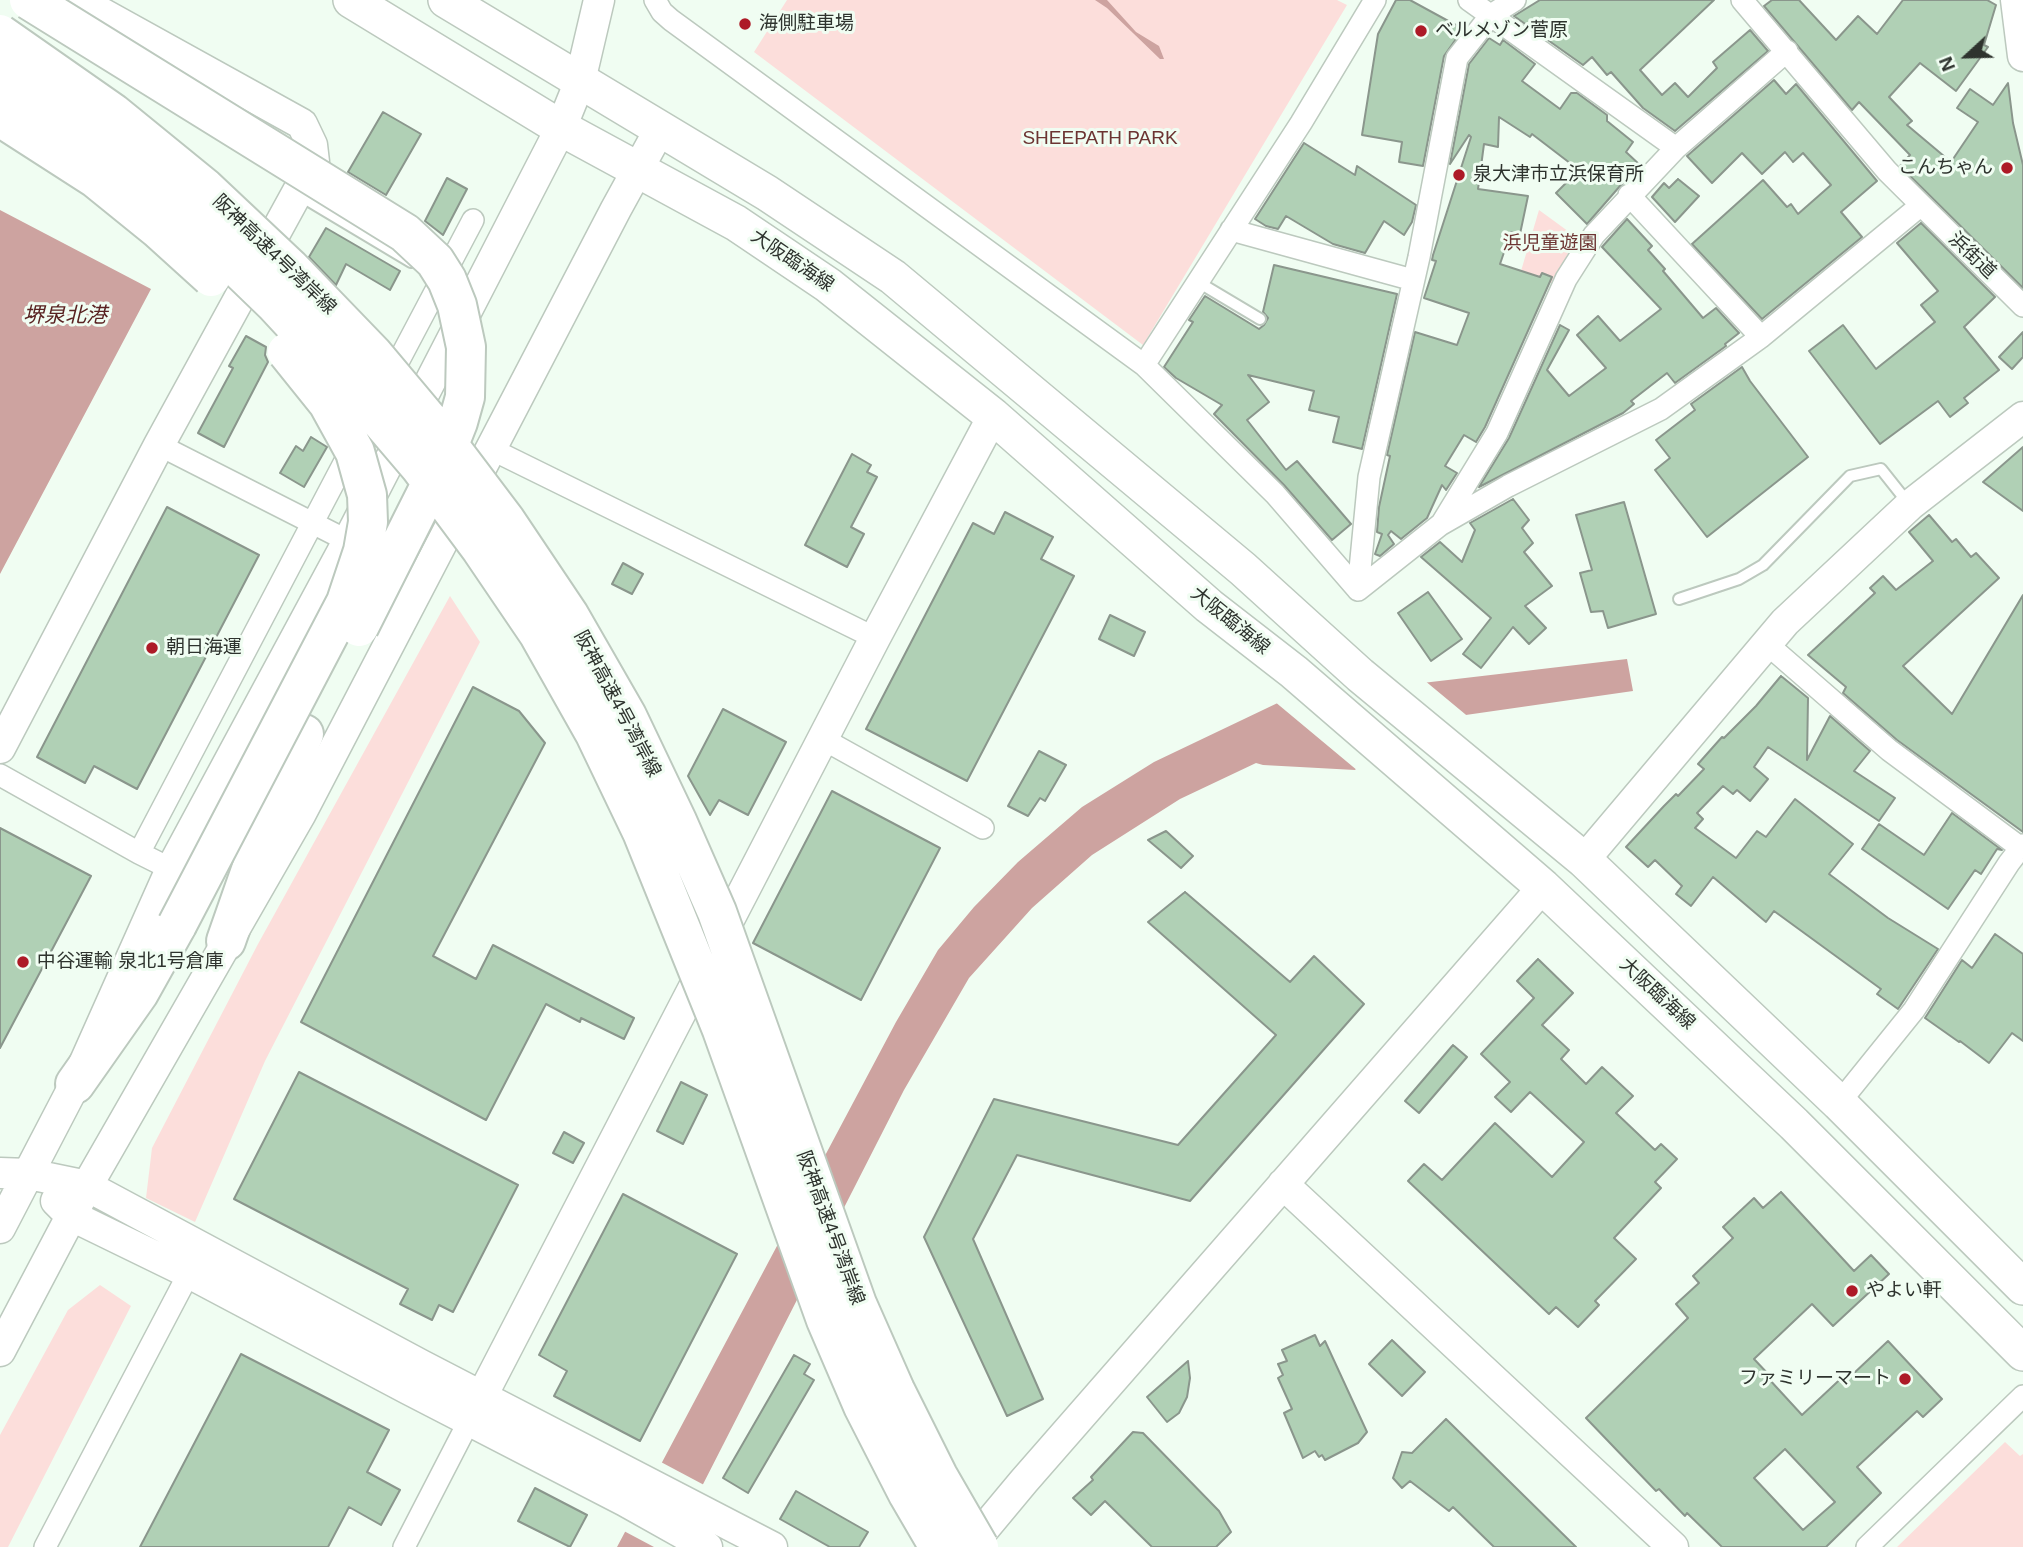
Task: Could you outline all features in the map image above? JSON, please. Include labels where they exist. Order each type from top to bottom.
[{"type":"highway","points":[[29,0],[405,233],[435,261],[447,280],[457,305],[466,347],[465,397],[458,422],[414,521],[304,734],[267,824],[226,941]]},
{"type":"highway","name":"阪神高速4号湾岸線","points":[[0,34],[113,113],[205,188],[290,268],[373,354],[441,435],[506,521],[569,615],[627,716],[677,821],[717,912],[858,1304],[895,1390],[938,1476],[979,1547]]},
{"type":"highway","name":"阪神高速4号湾岸線","points":[[0,76],[95,144],[188,220],[275,304],[351,386],[420,467],[481,549],[538,633],[595,734],[642,832],[722,1030],[825,1320],[869,1417],[908,1494],[939,1547]]},
{"type":"highway","points":[[0,117],[95,178],[158,229],[273,338],[328,403],[343,427],[363,473],[367,495],[368,522],[363,551],[346,602],[139,993],[75,1084]]},
{"type":"main road","name":"大阪臨海線","points":[[351,0],[561,128],[736,223],[828,285],[993,416],[1209,606],[1294,672],[1543,887],[1794,1124],[2023,1353]]},
{"type":"main road","points":[[446,0],[768,193],[893,277],[1243,569],[1360,675],[1584,860],[2021,1280]]},
{"type":"street","points":[[0,748],[159,445],[313,162],[312,145],[302,124],[78,0]]},
{"type":"street","points":[[0,1228],[15,1173],[75,1084],[171,869],[348,541],[561,128],[580,81],[599,0]]},
{"type":"street","points":[[655,0],[671,20],[1144,365],[1275,494],[1358,590]]},
{"type":"street","points":[[1144,365],[1301,123],[1375,0]]},
{"type":"street","points":[[1469,0],[1676,148]]},
{"type":"street","points":[[1358,590],[1369,477],[1413,281],[1457,58],[1491,15],[1515,0]]},
{"type":"street","name":"浜街道","points":[[1742,0],[1886,171],[2023,306]]},
{"type":"street","points":[[2016,0],[2023,56]]},
{"type":"street","points":[[1440,525],[1497,433],[1566,279],[1594,235],[1676,148],[1787,51]]},
{"type":"street","points":[[0,1351],[70,1215],[300,814],[660,129]]},
{"type":"street","points":[[1629,195],[1761,337]]},
{"type":"street","points":[[1358,590],[1440,525],[1508,486],[1661,409],[1761,337],[1920,206]]},
{"type":"street","points":[[139,853],[312,524],[436,277],[473,219]]},
{"type":"street","points":[[1231,230],[1413,281]]},
{"type":"street","points":[[404,1547],[875,638],[993,416]]},
{"type":"street","points":[[1584,860],[1785,622],[1910,505],[2023,417]]},
{"type":"street","points":[[159,445],[348,541]]},
{"type":"street","points":[[491,449],[875,638]]},
{"type":"street","points":[[1767,644],[1889,750],[2019,857],[1914,1010],[1839,1103]]},
{"type":"street","points":[[823,739],[983,828]]},
{"type":"street","points":[[0,775],[171,869]]},
{"type":"street","points":[[969,1547],[1543,887]]},
{"type":"street","points":[[15,1173],[87,1186],[475,1409]]},
{"type":"street","points":[[15,1173],[70,1215],[475,1409],[632,1488],[708,1512],[772,1547]]},
{"type":"street","points":[[1283,1184],[1673,1547]]},
{"type":"street","points":[[45,1547],[189,1273]]},
{"type":"street","points":[[1867,1547],[2023,1396]]},
{"type":"street","points":[[632,1488],[700,1543]]},
{"type":"lane","points":[[296,193],[420,267]]},
{"type":"lane","points":[[436,277],[473,299]]},
{"type":"lane","points":[[1198,282],[1260,319]]},
{"type":"lane","points":[[1679,599],[1739,579],[1763,565],[1850,476],[1881,469],[1910,505]]},
{"type":"green space","name":"SHEEPATH PARK","points":[[787,0],[1337,0],[1347,5],[1143,345],[754,52]]},
{"type":"green space","name":"浜児童遊園","points":[[1539,210],[1576,237],[1553,284],[1521,271]]},
{"type":"green space","points":[[450,596],[480,642],[265,1061],[195,1222],[146,1198],[152,1148],[258,944]]},
{"type":"green space","points":[[100,1285],[131,1306],[8,1547],[0,1547],[0,1435],[68,1310]]},
{"type":"green space","points":[[2005,1442],[2020,1456],[2023,1454],[2023,1547],[1897,1547]]},
{"type":"water","points":[[1095,0],[1107,0],[1136,32],[1159,46],[1164,59],[1160,59],[1107,8]]},
{"type":"water","name":"堺泉北港","points":[[0,210],[151,289],[0,574]]},
{"type":"water","points":[[1627,659],[1633,691],[1396,725],[1355,770],[1256,763],[1180,799],[1092,855],[1032,908],[969,978],[904,1090],[671,1547],[617,1547],[896,1022],[938,950],[974,907],[1018,862],[1082,807],[1154,762],[1286,699]]},
{"type":"pier","points":[[1424,680],[1471,719],[1398,728],[1358,771],[1274,701],[1285,696]]},
{"type":"pier","points":[[659,1461],[706,1486],[675,1547],[654,1547],[622,1530]]},
{"type":"building","points":[[1396,0],[1410,0],[1463,29],[1444,56],[1423,166],[1399,162],[1402,142],[1362,135],[1378,34]]},
{"type":"building","points":[[1540,0],[1714,0],[1640,70],[1662,95],[1675,83],[1688,97],[1717,68],[1713,62],[1750,30],[1768,51],[1675,131],[1643,108],[1611,72],[1607,75],[1592,57],[1583,65],[1514,16]]},
{"type":"building","points":[[1772,0],[1799,0],[1836,40],[1858,16],[1877,34],[1903,0],[1987,0],[1996,5],[1984,45],[1988,47],[1956,91],[1920,63],[1889,97],[1912,121],[1907,125],[1951,162],[1978,122],[1957,108],[1970,89],[1993,105],[2008,83],[2013,123],[2023,165],[2023,288],[1900,166],[1910,155],[1859,102],[1852,110],[1764,6]]},
{"type":"building","points":[[1489,38],[1500,45],[1503,40],[1535,64],[1522,81],[1560,109],[1571,93],[1577,93],[1607,115],[1607,121],[1633,142],[1626,152],[1641,166],[1587,224],[1556,193],[1579,170],[1532,134],[1530,137],[1499,117],[1498,147],[1484,144],[1478,189],[1528,196],[1520,234],[1511,232],[1500,264],[1540,277],[1542,273],[1552,277],[1485,427],[1476,442],[1464,435],[1445,466],[1457,473],[1446,490],[1442,485],[1427,518],[1401,539],[1391,531],[1388,535],[1394,544],[1380,556],[1375,554],[1382,534],[1377,532],[1379,507],[1390,456],[1387,455],[1415,332],[1457,345],[1469,313],[1424,298],[1436,261],[1432,260],[1433,255],[1471,137],[1469,135],[1450,164],[1469,64]]},
{"type":"building","points":[[1774,80],[1786,94],[1796,84],[1877,181],[1841,212],[1862,237],[1762,319],[1692,244],[1763,180],[1787,207],[1791,204],[1798,214],[1831,185],[1803,153],[1793,162],[1785,152],[1762,174],[1742,153],[1712,183],[1687,156]]},
{"type":"building","points":[[383,112],[421,134],[386,195],[348,172]]},
{"type":"building","points":[[1304,143],[1355,175],[1357,166],[1416,205],[1412,222],[1404,235],[1384,221],[1365,253],[1333,244],[1286,216],[1278,229],[1255,219]]},
{"type":"building","points":[[447,178],[467,189],[443,235],[425,221]]},
{"type":"building","points":[[1678,179],[1699,196],[1675,222],[1652,197],[1664,183],[1669,188]]},
{"type":"building","points":[[1627,219],[1652,246],[1648,250],[1703,318],[1716,308],[1739,333],[1725,344],[1726,346],[1675,383],[1667,373],[1631,401],[1634,404],[1623,413],[1479,487],[1509,438],[1560,325],[1569,330],[1547,370],[1569,396],[1606,368],[1577,335],[1598,316],[1620,341],[1661,309],[1602,247]]},
{"type":"building","points":[[1921,223],[1995,297],[1964,327],[1999,370],[1964,398],[1968,403],[1950,417],[1938,401],[1880,444],[1809,351],[1843,325],[1876,369],[1935,322],[1921,305],[1938,291],[1897,243]]},
{"type":"building","points":[[326,228],[400,271],[390,290],[346,264],[336,285],[309,257]]},
{"type":"building","points":[[1274,265],[1397,294],[1362,449],[1333,442],[1339,417],[1309,410],[1314,391],[1248,375],[1269,402],[1247,420],[1286,470],[1297,461],[1351,524],[1332,540],[1284,485],[1214,414],[1222,405],[1176,378],[1164,367],[1193,322],[1189,320],[1205,296],[1259,329],[1264,325],[1268,318],[1263,312]]},
{"type":"building","points":[[2023,332],[2023,357],[2012,369],[1999,357]]},
{"type":"building","points":[[246,336],[266,347],[268,362],[224,447],[198,433],[233,368],[229,366]]},
{"type":"building","points":[[1742,367],[1808,457],[1707,537],[1655,470],[1670,458],[1656,440],[1695,410],[1691,404]]},
{"type":"building","points":[[311,437],[327,447],[304,487],[280,473],[296,446],[303,451]]},
{"type":"building","points":[[2023,447],[2023,511],[1983,482]]},
{"type":"building","points":[[852,454],[871,465],[867,472],[877,477],[851,527],[864,534],[847,567],[805,545]]},
{"type":"building","points":[[1513,499],[1529,520],[1522,528],[1533,543],[1524,552],[1552,586],[1525,606],[1546,628],[1529,644],[1513,627],[1481,668],[1463,654],[1491,618],[1421,557],[1440,542],[1462,562],[1475,530],[1470,523]]},
{"type":"building","points":[[1624,502],[1656,614],[1608,628],[1603,611],[1591,612],[1580,573],[1592,570],[1576,515]]},
{"type":"building","name":"朝日海運","points":[[167,507],[259,555],[137,789],[94,766],[85,783],[37,757]]},
{"type":"building","points":[[1005,512],[1053,537],[1041,559],[1074,576],[967,781],[866,729],[973,523],[994,534]]},
{"type":"building","points":[[1929,515],[1952,542],[1956,539],[1971,557],[1976,553],[1999,578],[1903,666],[1952,714],[2023,595],[2023,832],[1897,740],[1843,693],[1846,687],[1808,655],[1875,593],[1870,588],[1883,576],[1896,590],[1933,561],[1909,532]]},
{"type":"building","points":[[623,563],[643,574],[632,594],[612,584]]},
{"type":"building","points":[[1428,592],[1462,639],[1431,661],[1398,613]]},
{"type":"building","points":[[1110,615],[1145,632],[1134,656],[1099,639]]},
{"type":"building","points":[[1781,676],[1808,698],[1807,760],[1830,716],[1870,751],[1854,771],[1895,798],[1879,821],[1768,747],[1754,767],[1768,779],[1750,801],[1737,790],[1733,794],[1723,786],[1697,813],[1703,819],[1695,828],[1736,858],[1757,831],[1766,837],[1795,799],[1853,844],[1829,874],[1888,918],[1938,949],[1898,1009],[1877,994],[1881,989],[1774,911],[1766,922],[1713,877],[1691,906],[1676,894],[1682,886],[1655,860],[1648,867],[1626,847],[1676,794],[1678,796],[1704,769],[1698,764],[1722,737],[1756,706]]},
{"type":"building","points":[[473,687],[519,711],[545,743],[433,956],[476,979],[493,945],[634,1018],[624,1039],[581,1018],[580,1022],[546,1004],[486,1120],[301,1022]]},
{"type":"building","points":[[723,709],[786,742],[748,815],[719,800],[710,815],[688,776]]},
{"type":"building","points":[[1039,751],[1066,765],[1045,801],[1040,798],[1028,816],[1008,806]]},
{"type":"building","points":[[832,791],[940,848],[861,1000],[753,943]]},
{"type":"building","points":[[1952,813],[2002,850],[1997,849],[1981,874],[1975,870],[1948,909],[1862,849],[1879,824],[1924,855]]},
{"type":"building","name":"中谷運輸 泉北1号倉庫","points":[[0,828],[91,876],[0,1048]]},
{"type":"building","points":[[1166,831],[1193,856],[1181,868],[1148,840]]},
{"type":"building","points":[[1185,892],[1290,982],[1314,956],[1364,1004],[1190,1201],[1017,1155],[973,1239],[1043,1399],[1007,1416],[924,1237],[994,1099],[1178,1145],[1276,1035],[1148,922]]},
{"type":"building","points":[[1995,934],[2023,954],[2023,1041],[2012,1033],[1989,1063],[1925,1018],[1962,960],[1972,968]]},
{"type":"building","points":[[1538,959],[1573,993],[1542,1025],[1569,1050],[1561,1059],[1586,1084],[1602,1067],[1633,1096],[1616,1113],[1655,1150],[1661,1144],[1677,1159],[1655,1182],[1661,1188],[1614,1238],[1636,1259],[1595,1301],[1599,1305],[1578,1327],[1556,1307],[1549,1314],[1408,1181],[1424,1164],[1442,1180],[1495,1123],[1552,1177],[1584,1142],[1530,1092],[1511,1112],[1495,1097],[1510,1082],[1481,1054],[1534,998],[1517,981]]},
{"type":"building","points":[[1453,1045],[1467,1057],[1419,1113],[1405,1101]]},
{"type":"building","points":[[299,1072],[518,1185],[453,1312],[439,1305],[432,1320],[400,1304],[408,1289],[234,1199]]},
{"type":"building","points":[[681,1082],[707,1095],[683,1144],[657,1131]]},
{"type":"building","points":[[564,1132],[584,1143],[573,1163],[553,1153]]},
{"type":"building","points":[[1781,1192],[1854,1271],[1871,1255],[1889,1274],[1833,1326],[1812,1304],[1754,1359],[1802,1415],[1849,1371],[1852,1375],[1888,1341],[1942,1399],[1923,1417],[1917,1411],[1857,1467],[1881,1493],[1826,1547],[1722,1547],[1687,1513],[1685,1516],[1659,1489],[1656,1491],[1586,1418],[1688,1318],[1676,1304],[1699,1283],[1693,1276],[1733,1238],[1723,1227],[1754,1198],[1763,1208]],"holes":[[[1785,1449],[1835,1502],[1803,1530],[1754,1478]]]},
{"type":"building","points":[[623,1194],[737,1254],[640,1441],[554,1396],[567,1371],[539,1355]]},
{"type":"building","points":[[1315,1335],[1320,1346],[1325,1341],[1367,1432],[1358,1443],[1325,1460],[1315,1451],[1303,1458],[1284,1413],[1292,1409],[1278,1378],[1283,1375],[1278,1364],[1287,1361],[1282,1350]]},
{"type":"building","points":[[1392,1340],[1425,1372],[1402,1396],[1369,1364]]},
{"type":"building","points":[[241,1354],[389,1430],[367,1472],[400,1490],[381,1525],[349,1507],[328,1547],[140,1547]]},
{"type":"building","points":[[794,1355],[810,1364],[804,1374],[814,1380],[748,1493],[723,1478]]},
{"type":"building","points":[[1188,1361],[1190,1378],[1187,1397],[1179,1413],[1167,1422],[1147,1397]]},
{"type":"building","points":[[1446,1419],[1576,1547],[1494,1547],[1453,1507],[1449,1511],[1410,1481],[1402,1488],[1393,1478],[1402,1452],[1412,1453]]},
{"type":"building","points":[[1133,1432],[1143,1433],[1219,1511],[1231,1532],[1216,1547],[1152,1547],[1105,1501],[1091,1515],[1073,1498],[1093,1480],[1091,1477]]},
{"type":"building","points":[[535,1488],[587,1515],[570,1547],[518,1521]]},
{"type":"building","points":[[796,1491],[868,1532],[859,1547],[830,1547],[780,1519]]},
{"type":"place","name":"海側駐車場","points":[[745,24]]},
{"type":"place","name":"ベルメゾン菅原","points":[[1421,31]]},
{"type":"place","name":"こんちゃん","points":[[2007,168]]},
{"type":"place","name":"泉大津市立浜保育所","points":[[1459,175]]},
{"type":"place","name":"朝日海運","points":[[152,648]]},
{"type":"place","name":"中谷運輸 泉北1号倉庫","points":[[23,962]]},
{"type":"place","name":"やよい軒","points":[[1852,1291]]},
{"type":"place","name":"ファミリーマート","points":[[1905,1379]]}]
